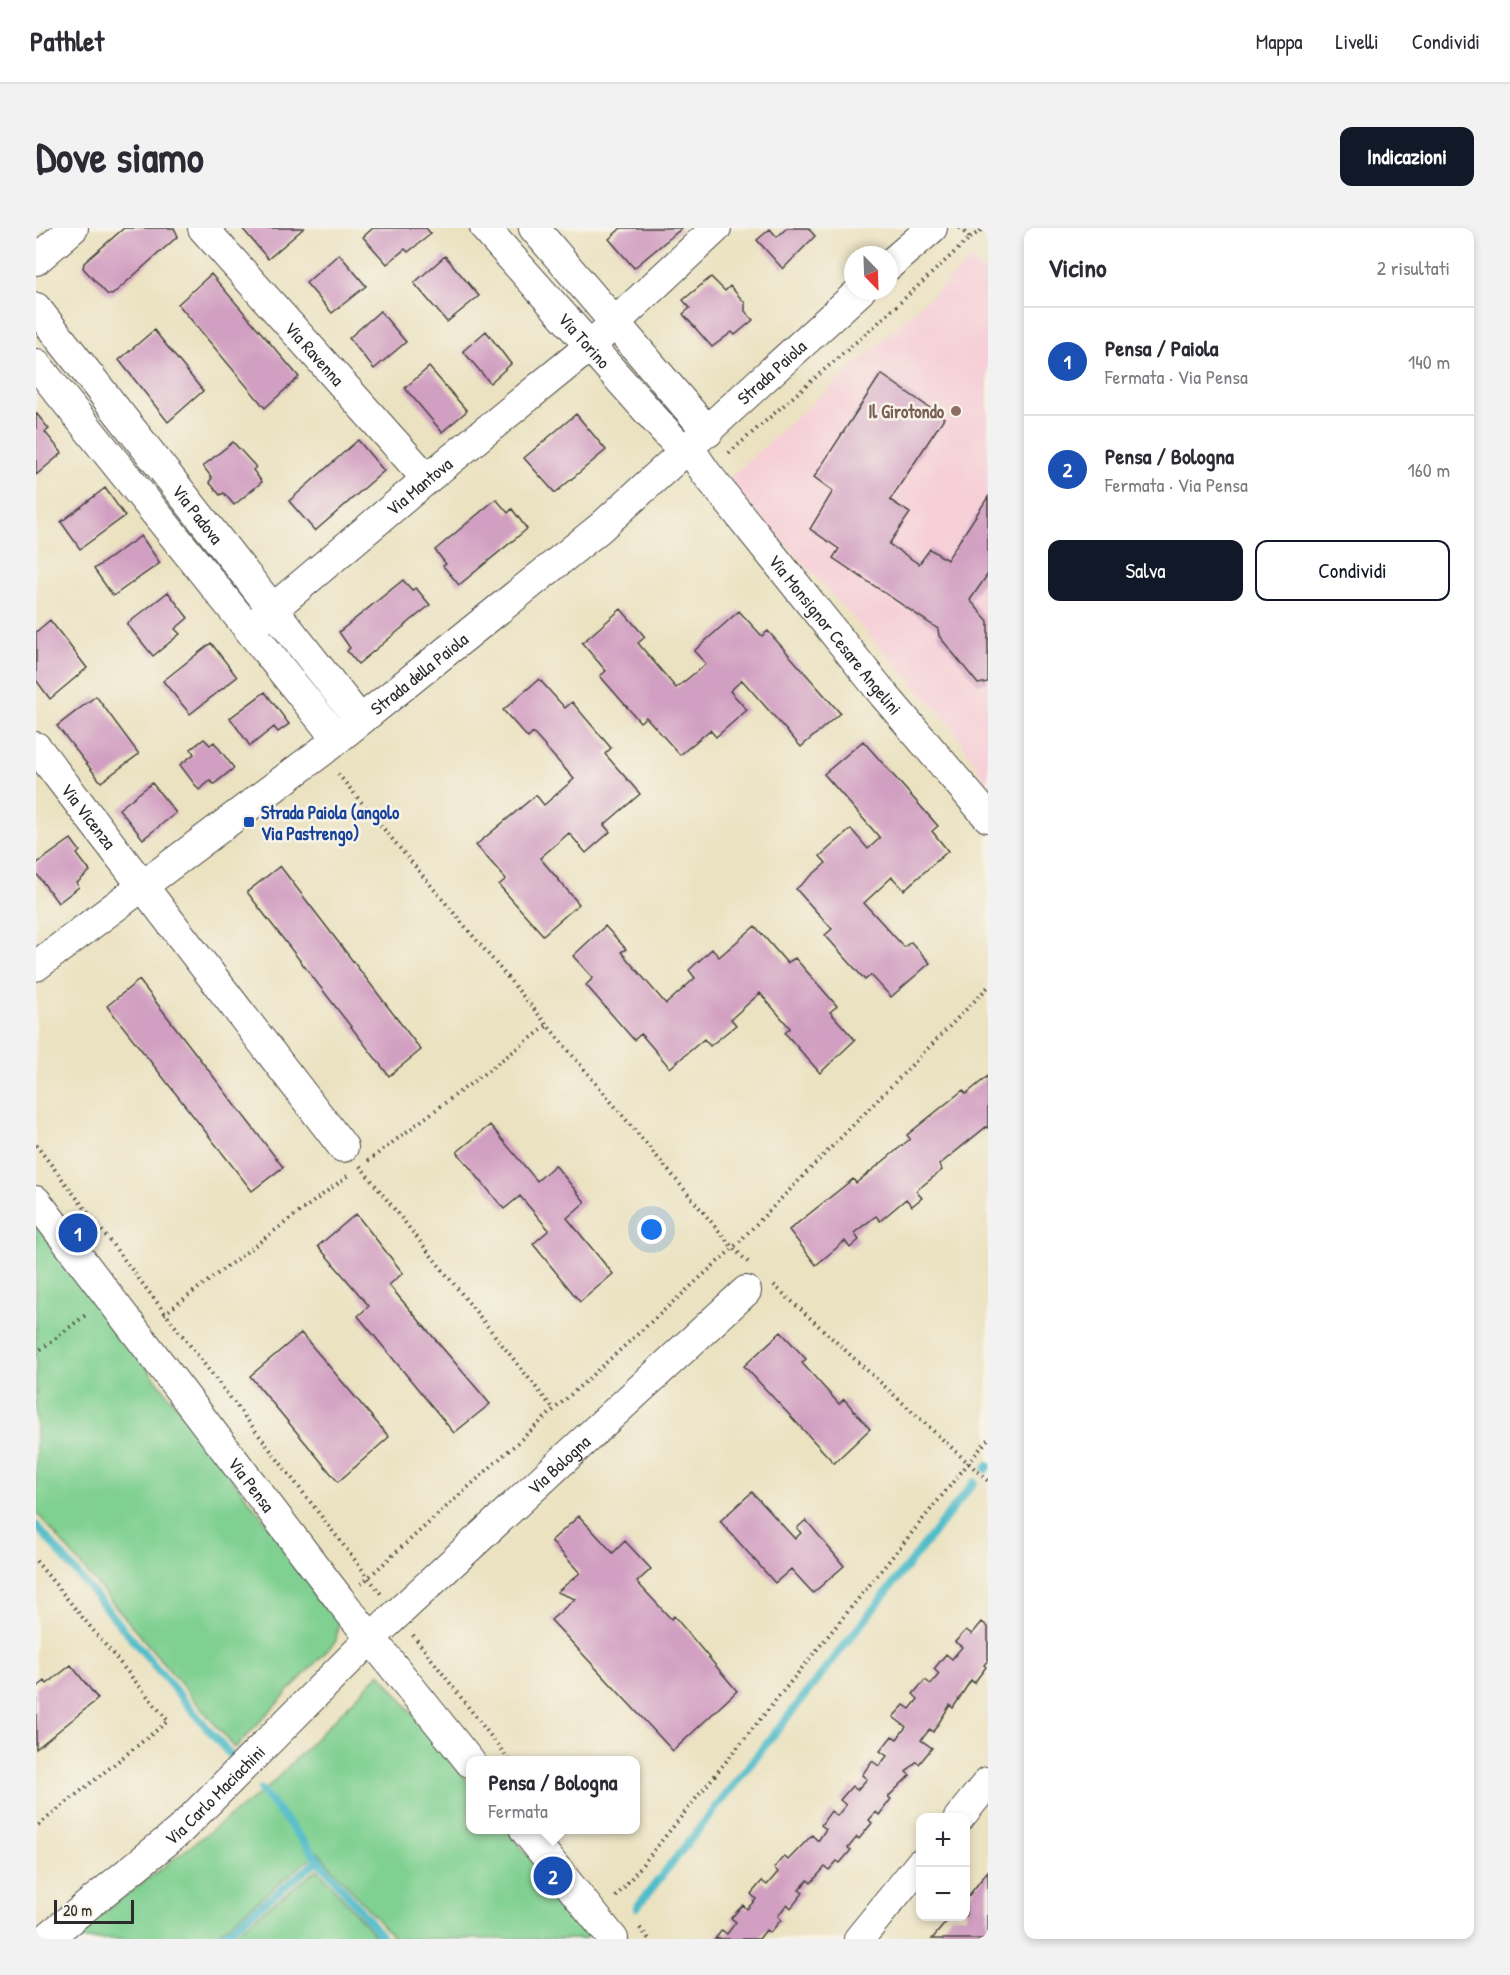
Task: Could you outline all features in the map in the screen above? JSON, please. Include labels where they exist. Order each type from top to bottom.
[{"type":"street","points":[[36,260],[73,228]]},
{"type":"street","name":"Via Ravenna","points":[[203,228],[427,478]]},
{"type":"street","name":"Via Torino","points":[[485,228],[590,346],[694,444]]},
{"type":"street","name":"Via Torino","points":[[534,228],[614,322],[694,444]]},
{"type":"street","points":[[614,322],[716,228]]},
{"type":"street","points":[[898,257],[932,228]]},
{"type":"street","name":"Strada Paiola","points":[[694,444],[850,300]]},
{"type":"street","name":"Via Padova","points":[[36,308],[360,720]]},
{"type":"street","name":"Via Mantova","points":[[249,629],[427,478],[590,346],[614,322]]},
{"type":"street","name":"Via Padova","points":[[36,364],[249,629],[329,745]]},
{"type":"street","name":"Via Monsignor Cesare Angelini","points":[[694,444],[705,473],[988,817]]},
{"type":"street","name":"Strada della Paiola","points":[[36,966],[329,745],[600,528],[694,444]]},
{"type":"street","name":"Via Vicenza","points":[[36,747],[144,885]]},
{"type":"street","points":[[144,885],[343,1147]]},
{"type":"street","name":"Via Pensa","points":[[36,1201],[340,1600],[466,1756]]},
{"type":"street","name":"Via Bologna","points":[[371,1638],[755,1278]]},
{"type":"street","name":"Via Carlo Maciachini","points":[[46,1939],[178,1832],[371,1638]]},
{"type":"street","points":[[963,1813],[988,1782]]},
{"type":"street","points":[[528,1834],[605,1929]]},
{"type":"street","points":[[859,1939],[919,1867]]},
{"type":"path","points":[[970,238],[984,228]]},
{"type":"path","points":[[329,745],[755,1278],[988,1481]]},
{"type":"path","points":[[340,1600],[369,1578],[733,1248],[988,987]]},
{"type":"path","points":[[36,1145],[505,1756]]},
{"type":"path","points":[[343,1147],[554,1410]]},
{"type":"path","points":[[605,1929],[988,1439]]},
{"type":"path","points":[[36,1561],[168,1721],[36,1827]]},
{"type":"shaded area","points":[[972,259],[988,276],[988,785],[950,724],[727,480]]},
{"type":"green space","points":[[36,1223],[339,1617],[336,1641],[235,1748],[36,1512]]},
{"type":"green space","points":[[380,1673],[466,1780],[466,1834],[510,1834],[590,1932],[584,1939],[394,1939],[318,1852],[211,1939],[69,1939],[267,1788]]},
{"type":"green space","points":[[318,1869],[378,1939],[227,1939]]},
{"type":"building","points":[[124,228],[174,228],[178,236],[112,295],[107,294],[83,268],[84,263]]},
{"type":"building","points":[[242,228],[304,228],[268,259]]},
{"type":"building","points":[[373,228],[426,228],[431,234],[408,252],[405,249],[387,264],[363,237]]},
{"type":"building","points":[[621,228],[682,228],[634,268],[609,239]]},
{"type":"building","points":[[787,228],[808,228],[815,236],[783,269],[757,240],[770,229],[777,237]]},
{"type":"building","points":[[339,254],[366,286],[332,313],[306,283]]},
{"type":"building","points":[[445,256],[479,296],[447,322],[414,283]]},
{"type":"building","points":[[211,274],[299,377],[265,408],[178,304]]},
{"type":"building","points":[[711,277],[725,291],[730,286],[745,303],[745,311],[753,320],[735,335],[732,332],[712,347],[683,314],[690,308],[683,300]]},
{"type":"building","points":[[380,311],[406,342],[374,369],[349,338]]},
{"type":"building","points":[[154,330],[203,391],[168,422],[119,360]]},
{"type":"building","points":[[486,331],[511,364],[490,383],[463,351]]},
{"type":"building","points":[[429,367],[467,411],[442,432],[405,388]]},
{"type":"building","points":[[881,374],[944,418],[890,500],[910,513],[889,544],[919,564],[930,549],[947,560],[988,497],[988,574],[970,600],[988,621],[988,682],[978,684],[939,636],[938,629],[833,558],[839,549],[810,529],[833,491],[814,477]]},
{"type":"building","points":[[36,413],[49,429],[45,432],[62,453],[36,475]]},
{"type":"building","points":[[576,414],[606,450],[555,493],[524,458]]},
{"type":"building","points":[[358,440],[384,471],[315,531],[289,501]]},
{"type":"building","points":[[233,442],[256,467],[253,470],[262,482],[234,505],[224,493],[220,495],[209,482],[212,478],[203,466]]},
{"type":"building","points":[[105,488],[125,516],[80,549],[61,522]]},
{"type":"building","points":[[496,499],[508,513],[512,509],[527,529],[459,585],[443,566],[446,564],[435,550]]},
{"type":"building","points":[[141,536],[160,563],[113,596],[94,569]]},
{"type":"building","points":[[403,580],[412,590],[416,588],[430,605],[358,664],[347,651],[350,648],[339,632]]},
{"type":"building","points":[[168,592],[188,618],[175,629],[180,634],[153,656],[127,624]]},
{"type":"building","points":[[621,609],[645,637],[638,643],[676,688],[706,664],[694,651],[739,611],[762,636],[768,631],[840,713],[801,747],[742,680],[730,691],[747,710],[716,737],[710,730],[680,755],[646,717],[640,722],[600,676],[606,671],[582,643]]},
{"type":"building","points":[[50,620],[87,668],[50,699],[36,680],[36,632]]},
{"type":"building","points":[[211,643],[237,677],[190,714],[163,681]]},
{"type":"building","points":[[539,679],[565,708],[572,702],[611,748],[605,754],[640,794],[604,825],[610,832],[586,853],[569,833],[540,858],[579,904],[543,935],[499,885],[506,879],[476,845],[536,795],[544,805],[574,779],[533,733],[528,738],[503,710]]},
{"type":"building","points":[[265,692],[289,724],[278,732],[274,727],[250,746],[230,718]]},
{"type":"building","points":[[96,696],[139,754],[101,782],[57,726]]},
{"type":"building","points":[[204,739],[210,745],[214,742],[234,768],[214,784],[210,781],[199,790],[180,765],[194,754],[191,749]]},
{"type":"building","points":[[863,741],[938,826],[932,831],[948,851],[904,890],[892,877],[864,903],[904,947],[911,942],[930,963],[891,997],[871,975],[865,980],[825,935],[832,929],[796,889],[826,863],[820,856],[851,829],[868,849],[880,838],[824,774]]},
{"type":"building","points":[[152,783],[176,813],[143,839],[119,809]]},
{"type":"building","points":[[71,839],[80,851],[77,854],[90,871],[77,883],[79,887],[58,903],[36,873],[36,864]]},
{"type":"building","points":[[280,866],[421,1050],[389,1076],[247,892]]},
{"type":"building","points":[[605,926],[626,949],[621,952],[666,1004],[695,978],[689,970],[712,949],[719,957],[755,926],[787,963],[795,958],[837,1006],[830,1012],[855,1040],[820,1073],[785,1033],[790,1028],[760,993],[731,1019],[736,1025],[710,1046],[704,1039],[670,1068],[641,1034],[634,1040],[586,985],[593,978],[573,956]]},
{"type":"building","points":[[139,980],[283,1167],[252,1191],[107,1006]]},
{"type":"building","points":[[988,1076],[988,1128],[986,1127],[939,1165],[942,1170],[916,1191],[922,1198],[912,1206],[906,1199],[880,1221],[876,1216],[854,1233],[859,1240],[850,1248],[845,1241],[816,1265],[789,1230],[853,1179],[856,1183],[881,1163],[910,1139],[907,1135],[963,1090],[966,1094]]},
{"type":"building","points":[[490,1125],[537,1181],[555,1165],[585,1202],[567,1218],[613,1274],[580,1302],[533,1244],[549,1230],[520,1196],[504,1209],[457,1152]]},
{"type":"building","points":[[356,1214],[403,1273],[389,1285],[490,1404],[454,1433],[358,1316],[369,1306],[318,1246]]},
{"type":"building","points":[[781,1332],[806,1359],[802,1363],[839,1404],[844,1399],[870,1429],[834,1463],[744,1366]]},
{"type":"building","points":[[301,1333],[389,1437],[338,1482],[250,1376]]},
{"type":"building","points":[[752,1492],[795,1539],[801,1533],[797,1528],[806,1520],[844,1566],[813,1593],[791,1569],[775,1583],[720,1521]]},
{"type":"building","points":[[579,1516],[613,1553],[625,1541],[651,1569],[637,1582],[671,1619],[674,1616],[737,1691],[673,1751],[551,1620],[575,1599],[557,1592],[580,1573],[551,1541]]},
{"type":"building","points":[[982,1622],[988,1627],[988,1660],[984,1665],[986,1667],[974,1683],[971,1680],[953,1708],[950,1705],[933,1732],[930,1729],[921,1740],[932,1748],[919,1764],[916,1762],[906,1772],[910,1775],[888,1797],[891,1799],[879,1815],[876,1812],[869,1820],[872,1823],[848,1848],[851,1850],[840,1863],[837,1861],[829,1870],[825,1867],[811,1883],[808,1880],[799,1890],[803,1893],[791,1908],[787,1904],[778,1916],[781,1920],[770,1933],[766,1930],[759,1939],[715,1939],[722,1930],[727,1934],[736,1922],[731,1918],[743,1905],[747,1909],[756,1899],[751,1894],[762,1881],[767,1885],[778,1872],[774,1868],[784,1856],[788,1860],[812,1835],[818,1841],[826,1829],[821,1825],[831,1811],[837,1816],[846,1805],[840,1800],[852,1786],[857,1790],[867,1779],[862,1775],[872,1761],[879,1766],[887,1756],[880,1751],[892,1736],[897,1739],[906,1727],[893,1717],[904,1705],[910,1709],[918,1699],[913,1694],[925,1680],[931,1684],[939,1674],[934,1669],[946,1654],[952,1659],[962,1647],[955,1642],[966,1630],[972,1634]]},
{"type":"building","points":[[71,1665],[98,1699],[36,1749],[36,1688],[45,1681],[47,1684]]},
{"type":"building","points":[[988,1871],[988,1939],[932,1939],[947,1921],[970,1921],[970,1894]]},
{"type":"waterway","points":[[637,1907],[974,1482]]},
{"type":"waterway","points":[[36,1525],[230,1755]]},
{"type":"waterway","points":[[261,1790],[384,1939]]},
{"type":"waterway","points":[[218,1939],[319,1860]]},
{"type":"place","name":"Il Girotondo","points":[[956,411]]},
{"type":"place","name":"Strada Paiola (angolo Via Pastrengo)","points":[[249,822]]},
{"type":"place","name":"Pensa / Paiola","points":[[78,1233]]},
{"type":"place","name":"Pensa / Bologna","points":[[553,1876]]}]
